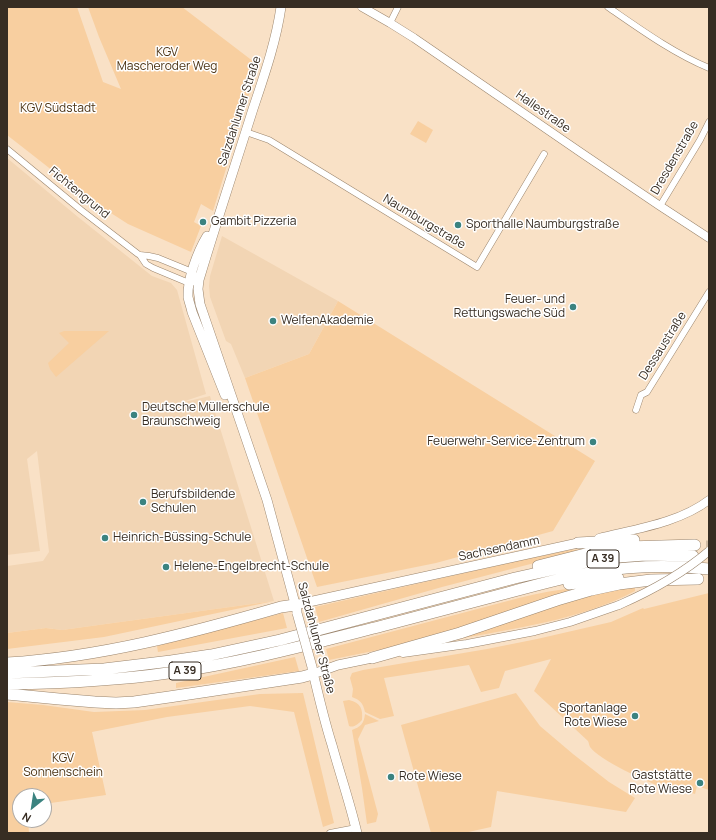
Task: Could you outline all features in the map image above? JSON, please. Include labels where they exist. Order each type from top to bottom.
[{"type":"highway","points":[[578,543],[642,540],[668,541],[701,549]]},
{"type":"highway","name":"A 39","points":[[7,673],[104,669],[211,655],[280,640],[516,578],[539,566],[597,551],[628,547],[701,549]]},
{"type":"highway","name":"A 39","points":[[7,684],[49,684],[115,679],[168,673],[224,664],[289,650],[579,575],[648,567],[709,569]]},
{"type":"highway","points":[[527,588],[639,575],[664,575],[704,580]]},
{"type":"highway","points":[[372,658],[460,634],[557,600],[591,590],[619,584],[651,580],[704,580]]},
{"type":"highway","points":[[7,663],[56,658],[126,647],[186,634],[281,607],[296,609]]},
{"type":"highway","points":[[7,694],[122,703],[302,677],[313,670]]},
{"type":"main road","name":"Salzdahlumer Straße","points":[[281,7],[280,18],[271,52],[217,221],[199,280],[198,289],[200,304],[267,500],[313,670],[327,729],[356,830]]},
{"type":"main road","name":"Salzdahlumer Straße","points":[[217,221],[205,239],[192,272],[189,283],[188,299],[224,394],[234,405]]},
{"type":"main road","name":"Sachsendamm","points":[[296,609],[578,543]]},
{"type":"main road","points":[[313,670],[372,658]]},
{"type":"street","name":"Hallestraße","points":[[362,7],[437,53],[709,238]]},
{"type":"street","points":[[390,23],[398,7]]},
{"type":"street","points":[[608,7],[672,49],[709,68]]},
{"type":"street","name":"Dresdenstraße","points":[[660,206],[700,140],[709,122]]},
{"type":"street","name":"Naumburgstraße","points":[[246,132],[269,140],[478,267],[544,154]]},
{"type":"street","name":"Fichtengrund","points":[[7,149],[81,210],[138,254]]},
{"type":"street","points":[[140,255],[158,258],[186,269],[192,272],[199,280],[189,283],[153,268],[146,264],[140,255]]},
{"type":"street","name":"Dessaustraße","points":[[636,410],[641,395],[647,392],[709,292]]},
{"type":"street","name":"Sachsendamm","points":[[578,543],[663,522],[708,503]]},
{"type":"street","points":[[372,658],[467,644],[570,622],[619,605],[661,585],[682,572],[701,549]]},
{"type":"street","points":[[330,833],[356,830]]},
{"type":"shaded area","points":[[7,158],[152,276],[171,283],[177,290],[206,394],[176,404],[210,396],[274,601],[62,630],[46,628],[7,633],[7,566],[43,561],[49,552],[37,451],[27,459],[40,551],[7,555]]},
{"type":"shaded area","name":"WelfenAkademie","points":[[222,236],[338,301],[309,354],[245,378],[231,344],[226,341],[210,297],[210,276]]},
{"type":"green space","points":[[7,7],[77,7],[103,82],[121,89],[88,7],[182,7],[258,65],[213,211],[201,204],[194,222],[201,226],[191,252],[128,224],[100,206],[7,135]]},
{"type":"green space","points":[[418,121],[433,130],[426,143],[410,134]]},
{"type":"green space","points":[[338,301],[595,461],[553,531],[436,563],[317,587],[245,378],[309,354]]},
{"type":"green space","points":[[64,331],[109,331],[56,377],[50,369],[48,363],[69,343],[59,333]]},
{"type":"green space","points":[[592,548],[442,587],[319,622],[315,607],[526,559],[571,550]]},
{"type":"green space","points":[[623,587],[635,587],[635,591],[614,601],[569,616],[522,627],[452,640],[558,605]]},
{"type":"green space","points":[[579,588],[413,643],[329,660],[326,649],[526,596],[556,590]]},
{"type":"green space","name":"Sportanlage Rote Wiese","points":[[709,593],[709,790],[697,786],[695,794],[676,788],[673,789],[662,787],[624,770],[595,752],[590,747],[588,741],[534,691],[551,659],[505,671],[499,688],[481,692],[469,665],[384,678],[394,716],[380,719],[365,712],[361,702],[352,697],[353,689],[350,678],[352,673],[537,639],[611,622],[643,608]]},
{"type":"green space","points":[[274,601],[104,637],[7,649],[7,633],[46,628],[62,630]]},
{"type":"green space","points":[[283,613],[287,628],[158,652],[157,646]]},
{"type":"green space","points":[[295,657],[299,671],[176,688],[176,683]]},
{"type":"green space","name":"KGV Sonnenschein","points":[[303,693],[334,823],[323,827],[294,712],[250,706],[167,717],[92,732],[106,795],[52,803],[52,788],[12,788],[12,828],[29,828],[29,833],[7,833],[7,702],[94,712],[145,710],[260,694]]},
{"type":"green space","points":[[516,693],[540,726],[609,782],[635,798],[626,812],[497,791],[491,827],[464,833],[431,833],[401,725]]},
{"type":"green space","points":[[349,700],[359,705],[362,713],[362,720],[354,726],[349,726],[343,701]]},
{"type":"green space","points":[[365,714],[379,721],[365,725],[358,739],[378,814],[376,822],[367,824],[352,730],[361,725]]},
{"type":"place","name":"Gambit Pizzeria","points":[[203,222]]},
{"type":"place","name":"Sporthalle Naumburgstraße","points":[[458,225]]},
{"type":"place","name":"Feuer- und Rettungswache Süd","points":[[573,307]]},
{"type":"place","name":"WelfenAkademie","points":[[273,321]]},
{"type":"place","name":"Deutsche Müllerschule Braunschweig","points":[[134,415]]},
{"type":"place","name":"Feuerwehr-Service-Zentrum","points":[[593,442]]},
{"type":"place","name":"Berufsbildende Schulen","points":[[143,502]]},
{"type":"place","name":"Heinrich-Büssing-Schule","points":[[105,538]]},
{"type":"place","name":"Helene-Engelbrecht-Schule","points":[[166,567]]},
{"type":"place","name":"Sportanlage Rote Wiese","points":[[635,716]]},
{"type":"place","name":"Rote Wiese","points":[[391,777]]},
{"type":"place","name":"Gaststätte Rote Wiese","points":[[700,783]]},
{"type":"park label","name":"KGV Mascheroder Weg","points":[[167,60]]},
{"type":"park label","name":"KGV Südstadt","points":[[58,109]]}]
